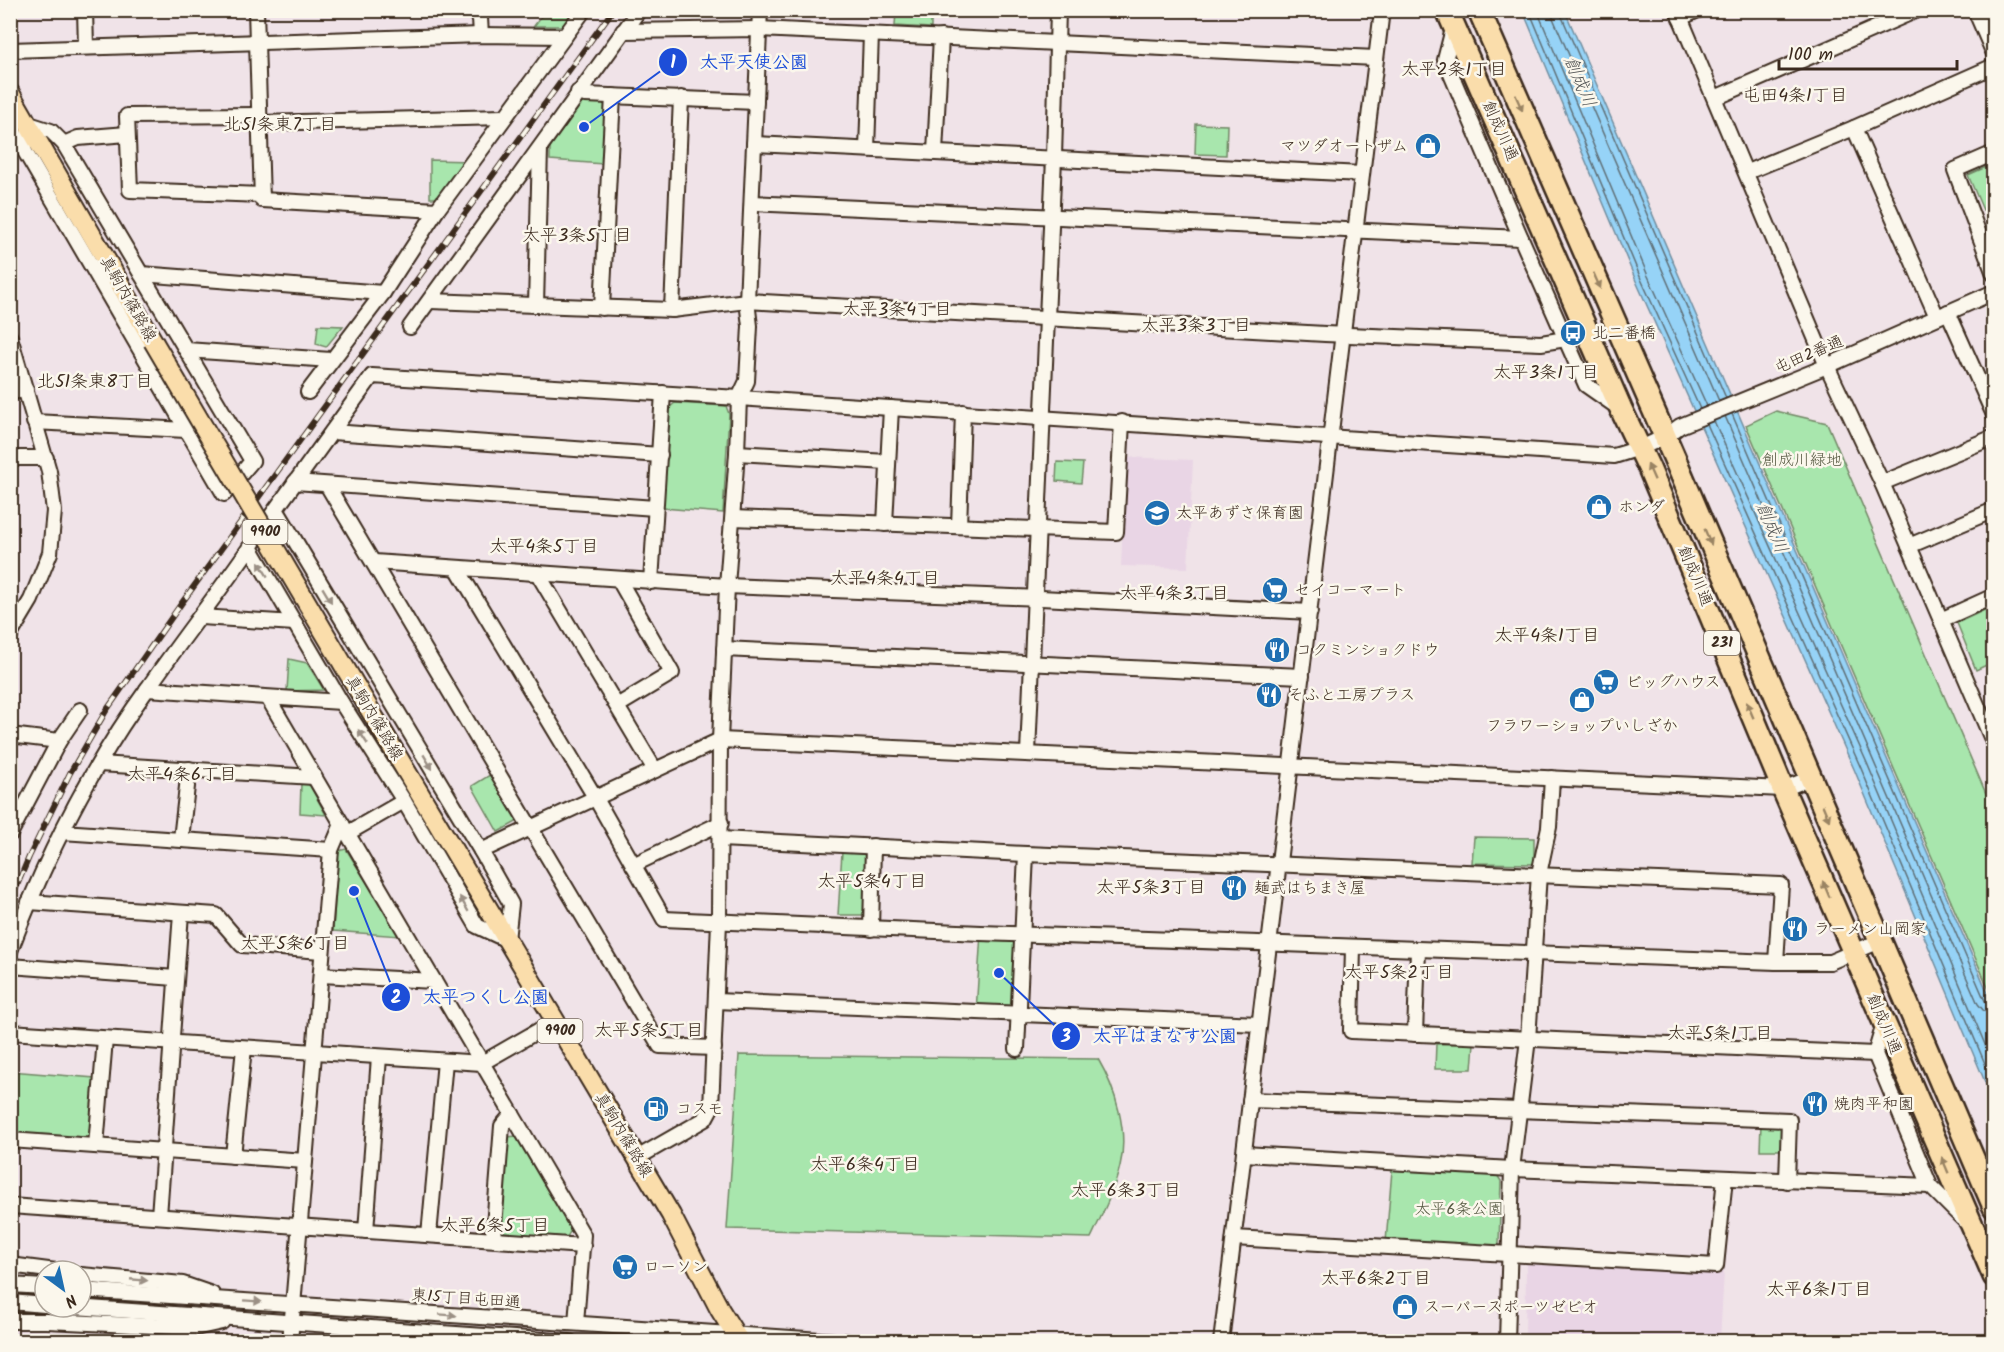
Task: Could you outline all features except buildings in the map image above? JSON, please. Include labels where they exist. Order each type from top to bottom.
[{"type":"highway","name":"創成川通","points":[[1479,10],[1994,1207]]},
{"type":"highway","name":"創成川通","points":[[1450,18],[1649,468],[1783,789],[1994,1276]]},
{"type":"main road","name":"真駒内篠路線","points":[[10,93],[377,723],[671,1215],[720,1310],[738,1338]]},
{"type":"street","points":[[86,10],[86,47]]},
{"type":"street","points":[[256,10],[262,200],[437,210]]},
{"type":"street","points":[[308,392],[383,292],[437,210],[584,10]]},
{"type":"street","points":[[410,327],[639,10]]},
{"type":"street","points":[[637,1158],[705,1119],[711,1108],[716,1001],[721,823],[720,740],[724,649],[739,398],[747,381],[750,326],[747,302],[760,10]]},
{"type":"street","points":[[1028,753],[1054,158],[1058,10]]},
{"type":"street","points":[[1221,1341],[1382,10]]},
{"type":"street","points":[[1698,10],[1678,14],[1747,172],[1827,366],[1882,483],[1994,744]]},
{"type":"street","points":[[1715,99],[1917,10]]},
{"type":"street","points":[[1975,10],[1994,54]]},
{"type":"street","points":[[479,13],[481,35]]},
{"type":"street","points":[[1450,18],[1445,60],[1521,238],[1586,385],[1621,409]]},
{"type":"street","points":[[623,31],[759,29],[1376,58]]},
{"type":"street","points":[[867,149],[871,34]]},
{"type":"street","points":[[10,50],[481,35],[565,36]]},
{"type":"street","points":[[934,152],[941,37]]},
{"type":"street","points":[[1747,172],[1994,66]]},
{"type":"street","points":[[579,92],[585,95],[756,102]]},
{"type":"street","points":[[602,308],[613,96]]},
{"type":"street","points":[[672,310],[681,98]]},
{"type":"street","points":[[262,195],[130,190],[127,116],[259,119],[504,117]]},
{"type":"street","points":[[29,124],[51,131],[64,144],[252,461],[224,494],[24,150],[29,124]]},
{"type":"street","points":[[1854,128],[1942,314],[1994,415]]},
{"type":"street","points":[[64,144],[78,138],[127,134]]},
{"type":"street","points":[[754,144],[1362,174]]},
{"type":"street","points":[[536,305],[540,148]]},
{"type":"street","points":[[1994,153],[1955,170],[1994,274]]},
{"type":"street","points":[[752,203],[1521,238]]},
{"type":"street","points":[[141,274],[383,292]]},
{"type":"street","name":"屯田2番通","points":[[333,432],[372,376],[963,412],[1042,419],[1122,422],[1614,456],[1665,438],[1689,422],[1827,366],[1994,292]]},
{"type":"street","points":[[430,301],[672,310],[747,302],[1541,344],[1566,339]]},
{"type":"street","points":[[10,337],[46,458],[54,511],[50,553],[31,600],[10,635]]},
{"type":"street","points":[[186,350],[331,360]]},
{"type":"street","points":[[10,392],[26,390]]},
{"type":"street","points":[[651,582],[663,393]]},
{"type":"street","points":[[885,524],[891,408]]},
{"type":"street","points":[[959,526],[963,412]]},
{"type":"street","points":[[34,422],[186,430]]},
{"type":"street","points":[[733,518],[1116,532],[1122,422]]},
{"type":"street","points":[[10,951],[29,902],[62,832],[99,764],[147,689],[333,432],[660,455]]},
{"type":"street","points":[[1882,483],[1994,437]]},
{"type":"street","points":[[737,453],[887,462]]},
{"type":"street","points":[[10,458],[46,458]]},
{"type":"street","points":[[296,482],[655,508]]},
{"type":"street","points":[[327,485],[660,1046],[714,1048]]},
{"type":"street","points":[[250,547],[340,702],[404,801],[477,926],[507,940],[511,904],[276,508]]},
{"type":"street","points":[[1909,546],[1994,510]]},
{"type":"street","points":[[374,562],[651,582],[1310,612]]},
{"type":"street","points":[[457,568],[595,797],[664,919],[1533,955],[1776,962],[1830,962],[1880,941]]},
{"type":"street","points":[[538,574],[655,770]]},
{"type":"street","points":[[617,706],[672,673],[619,579]]},
{"type":"street","points":[[1941,620],[1994,596]]},
{"type":"street","points":[[201,617],[295,623]]},
{"type":"street","points":[[724,649],[1302,676]]},
{"type":"street","points":[[147,689],[340,702]]},
{"type":"street","points":[[268,698],[583,1235],[576,1323]]},
{"type":"street","points":[[10,834],[16,812],[80,710]]},
{"type":"street","points":[[10,735],[59,741]]},
{"type":"street","points":[[481,851],[720,740],[1783,789],[1811,778]]},
{"type":"street","points":[[99,764],[315,777]]},
{"type":"street","points":[[181,839],[189,768]]},
{"type":"street","points":[[1507,1341],[1512,1169],[1528,1039],[1539,874],[1549,827],[1552,778]]},
{"type":"street","points":[[290,1341],[331,850],[345,829],[404,801]]},
{"type":"street","points":[[633,865],[721,823]]},
{"type":"street","points":[[62,832],[331,850]]},
{"type":"street","points":[[720,839],[1781,885],[1776,962]]},
{"type":"street","points":[[871,929],[873,846]]},
{"type":"street","points":[[1017,1049],[1026,854]]},
{"type":"street","points":[[29,902],[216,915],[242,945],[322,951]]},
{"type":"street","points":[[159,1216],[181,913]]},
{"type":"street","points":[[1353,947],[1351,1031],[1875,1054]]},
{"type":"street","points":[[1415,1034],[1418,950]]},
{"type":"street","points":[[10,966],[176,978]]},
{"type":"street","points":[[321,975],[434,981]]},
{"type":"street","points":[[716,1001],[1259,1024]]},
{"type":"street","points":[[10,1032],[482,1063],[555,1021]]},
{"type":"street","points":[[1884,1023],[1875,1054],[1930,1186],[1973,1230]]},
{"type":"street","points":[[96,1146],[105,1039]]},
{"type":"street","points":[[233,1156],[244,1048]]},
{"type":"street","points":[[366,1231],[379,1057]]},
{"type":"street","points":[[429,1235],[445,1061]]},
{"type":"street","points":[[1250,1100],[1789,1120],[1787,1180]]},
{"type":"street","points":[[493,1239],[502,1126],[512,1114]]},
{"type":"street","points":[[10,1140],[305,1161]]},
{"type":"street","points":[[1244,1154],[1512,1169],[1930,1186]]},
{"type":"street","points":[[1234,1238],[1716,1266],[1725,1178]]},
{"type":"street","points":[[10,1206],[583,1246]]},
{"type":"street","points":[[10,1265],[33,1268]]},
{"type":"street","points":[[93,1276],[183,1284],[229,1300]]},
{"type":"street","points":[[10,1285],[33,1286]]},
{"type":"street","name":"東15丁目屯田通","points":[[93,1291],[576,1323],[738,1338],[850,1341]]},
{"type":"street","points":[[10,1302],[33,1304]]},
{"type":"street","points":[[93,1308],[570,1341]]},
{"type":"street","points":[[10,1321],[195,1328],[239,1319]]},
{"type":"shaded area","name":"太平あずさ保育園","points":[[1126,457],[1193,460],[1188,568],[1121,566]]},
{"type":"shaded area","points":[[1526,1264],[1724,1272],[1720,1341],[1525,1342]]},
{"type":"green space","points":[[546,10],[574,11],[563,26],[534,26]]},
{"type":"green space","points":[[896,11],[931,11],[931,28],[895,26]]},
{"type":"green space","points":[[585,100],[603,102],[605,106],[603,164],[550,160],[550,147]]},
{"type":"green space","points":[[1196,124],[1227,125],[1226,155],[1195,154]]},
{"type":"green space","points":[[430,160],[471,161],[441,198],[430,198]]},
{"type":"green space","points":[[1993,164],[1993,206],[1983,210],[1968,175]]},
{"type":"green space","points":[[318,325],[343,326],[326,347],[316,344]]},
{"type":"green space","points":[[675,403],[726,406],[729,414],[723,513],[663,508],[670,407]]},
{"type":"green space","name":"創成川緑地","points":[[1776,411],[1827,423],[1993,810],[1993,999],[1746,425]]},
{"type":"green space","points":[[1057,462],[1083,463],[1081,483],[1056,481]]},
{"type":"green space","points":[[1993,606],[1993,662],[1976,670],[1957,623]]},
{"type":"green space","points":[[289,659],[307,663],[324,690],[287,691]]},
{"type":"green space","points":[[493,773],[520,820],[498,832],[472,786]]},
{"type":"green space","points":[[301,784],[309,784],[326,815],[300,813]]},
{"type":"green space","points":[[1474,837],[1534,838],[1534,864],[1472,863]]},
{"type":"green space","points":[[346,849],[400,936],[333,931],[338,851]]},
{"type":"green space","points":[[842,852],[869,854],[865,915],[838,915]]},
{"type":"green space","points":[[981,933],[1023,935],[1018,1014],[976,1012]]},
{"type":"green space","points":[[1474,1043],[1472,1069],[1435,1069],[1436,1044]]},
{"type":"green space","points":[[739,1055],[1098,1059],[1115,1096],[1123,1139],[1120,1166],[1114,1185],[1091,1238],[727,1229]]},
{"type":"green space","points":[[10,1071],[95,1078],[90,1135],[85,1139],[11,1134]]},
{"type":"green space","points":[[1761,1123],[1786,1124],[1785,1150],[1760,1150]]},
{"type":"green space","points":[[516,1136],[571,1230],[567,1237],[504,1234],[501,1229],[508,1137]]},
{"type":"green space","name":"太平6条公園","points":[[1392,1170],[1497,1175],[1501,1181],[1499,1244],[1495,1246],[1386,1242]]},
{"type":"water","name":"創成川","points":[[1523,11],[1565,11],[1993,1005],[1993,1101],[1854,769],[1636,281]]},
{"type":"railway","points":[[10,902],[70,773],[106,711],[181,604],[613,10]]},
{"type":"place","name":"太平天使公園","points":[[584,127]]},
{"type":"place","name":"マツダオートザム","points":[[1428,146]]},
{"type":"place","name":"北二番橋","points":[[1573,333]]},
{"type":"place","name":"ホンダ","points":[[1599,507]]},
{"type":"place","name":"太平あずさ保育園","points":[[1157,513]]},
{"type":"place","name":"セイコーマート","points":[[1275,590]]},
{"type":"place","name":"コクミンショクドウ","points":[[1277,650]]},
{"type":"place","name":"ビッグハウス","points":[[1606,682]]},
{"type":"place","name":"そふと工房プラス","points":[[1269,695]]},
{"type":"place","name":"フラワーショップいしざか","points":[[1582,700]]},
{"type":"place","name":"麺武はちまき屋","points":[[1234,888]]},
{"type":"place","name":"太平つくし公園","points":[[354,891]]},
{"type":"place","name":"ラーメン山岡家","points":[[1795,929]]},
{"type":"place","name":"太平はまなす公園","points":[[999,973]]},
{"type":"place","name":"焼肉平和園","points":[[1815,1104]]},
{"type":"place","name":"コスモ","points":[[656,1109]]},
{"type":"place","name":"ローソン","points":[[625,1267]]},
{"type":"place","name":"スーパースポーツゼビオ","points":[[1405,1307]]},
{"type":"district","name":"太平2条1丁目","points":[[1454,70]]},
{"type":"district","name":"屯田4条1丁目","points":[[1795,96]]},
{"type":"district","name":"北51条東7丁目","points":[[280,125]]},
{"type":"district","name":"太平3条5丁目","points":[[577,236]]},
{"type":"district","name":"太平3条4丁目","points":[[897,310]]},
{"type":"district","name":"太平3条3丁目","points":[[1196,326]]},
{"type":"district","name":"太平3条1丁目","points":[[1546,373]]},
{"type":"district","name":"北51条東8丁目","points":[[95,382]]},
{"type":"district","name":"太平4条5丁目","points":[[544,547]]},
{"type":"district","name":"太平4条4丁目","points":[[885,579]]},
{"type":"district","name":"太平4条3丁目","points":[[1174,594]]},
{"type":"district","name":"太平4条1丁目","points":[[1547,636]]},
{"type":"district","name":"太平4条6丁目","points":[[182,775]]},
{"type":"district","name":"太平5条4丁目","points":[[872,882]]},
{"type":"district","name":"太平5条3丁目","points":[[1151,888]]},
{"type":"district","name":"太平5条6丁目","points":[[295,944]]},
{"type":"district","name":"太平5条2丁目","points":[[1399,973]]},
{"type":"district","name":"太平5条5丁目","points":[[649,1031]]},
{"type":"district","name":"太平5条1丁目","points":[[1720,1034]]},
{"type":"district","name":"太平6条4丁目","points":[[865,1165]]},
{"type":"district","name":"太平6条3丁目","points":[[1126,1191]]},
{"type":"district","name":"太平6条5丁目","points":[[495,1226]]},
{"type":"district","name":"太平6条2丁目","points":[[1376,1279]]},
{"type":"district","name":"太平6条1丁目","points":[[1819,1290]]}]
